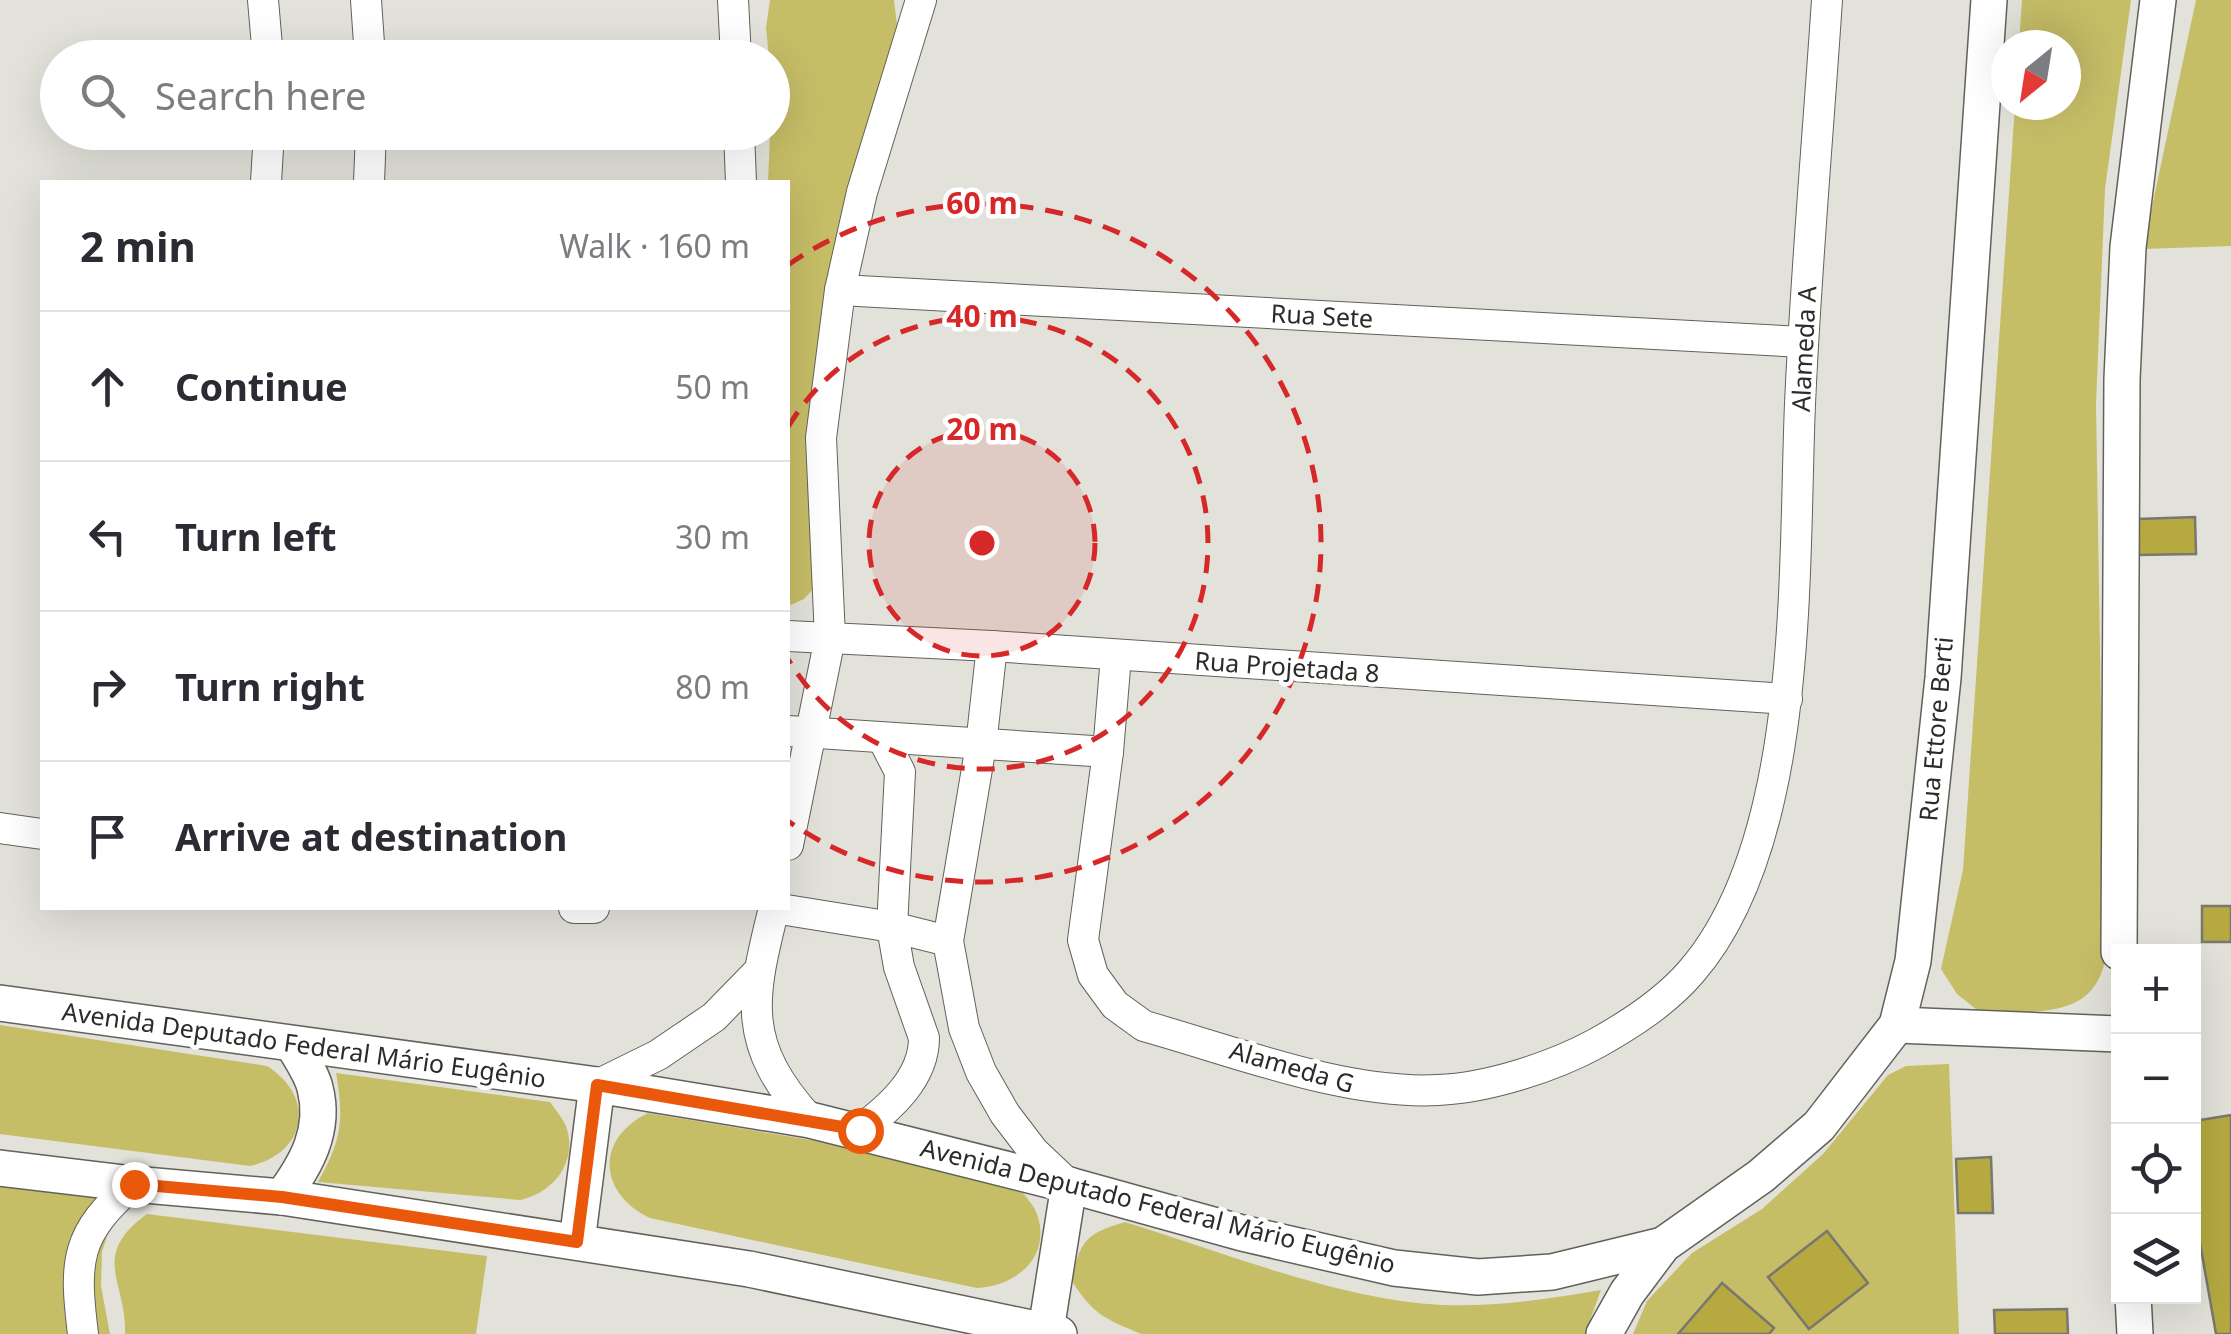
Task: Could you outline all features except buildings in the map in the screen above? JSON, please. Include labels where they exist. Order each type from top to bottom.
[{"type":"street","points":[[264,0],[267,40]]},
{"type":"street","points":[[366,0],[369,40]]},
{"type":"street","points":[[734,0],[735,40]]},
{"type":"street","points":[[790,824],[799,732],[830,638],[821,438],[840,290],[862,192],[922,0]]},
{"type":"street","name":"Alameda A","points":[[1788,698],[1803,342],[1828,0]]},
{"type":"street","name":"Rua Ettore Berti","points":[[1604,1334],[1627,1293],[1663,1245],[1761,1176],[1819,1126],[1898,1025],[1913,961],[1943,678],[1989,0]]},
{"type":"street","points":[[2119,944],[2122,378],[2128,247],[2158,0]]},
{"type":"street","points":[[266,180],[268,150]]},
{"type":"street","points":[[369,180],[370,150]]},
{"type":"street","points":[[740,150],[741,180]]},
{"type":"street","name":"Rua Sete","points":[[840,290],[1803,342]]},
{"type":"street","name":"Rua Projetada 8","points":[[790,636],[1788,698]]},
{"type":"street","points":[[0,1168],[282,1197],[577,1242],[749,1269],[1052,1332],[1069,1185],[1034,1152],[1005,1114],[981,1072],[964,1028],[948,940],[981,744],[992,646]]},
{"type":"street","name":"Alameda G","points":[[1116,656],[1108,752],[1082,940],[1093,975],[1114,1005],[1144,1026],[1364,1088],[1440,1090],[1507,1077],[1570,1058],[1658,1004],[1692,971],[1741,891],[1759,841],[1788,698]]},
{"type":"street","points":[[799,732],[1108,752]]},
{"type":"street","points":[[860,1130],[882,1114],[909,1084],[924,1051],[920,1024],[894,949],[900,772],[884,739]]},
{"type":"street","points":[[0,828],[40,834]]},
{"type":"street","points":[[774,910],[758,972],[755,1017],[766,1062],[810,1120]]},
{"type":"street","points":[[787,910],[892,926],[948,940]]},
{"type":"street","points":[[577,1242],[597,1085],[658,1055],[714,1017],[758,972]]},
{"type":"street","name":"Avenida Deputado Federal Mário Eugênio","points":[[0,1003],[597,1085],[810,1120],[1242,1233],[1394,1268],[1478,1277],[1552,1272],[1663,1245]]},
{"type":"street","points":[[1898,1025],[2111,1036]]},
{"type":"street","points":[[282,1197],[306,1165],[317,1127],[316,1088],[294,1046]]},
{"type":"street","points":[[83,1334],[77,1286],[86,1238],[106,1208],[134,1184]]},
{"type":"street","points":[[2133,1304],[2134,1334]]},
{"type":"shaded area","points":[[770,0],[894,0],[897,25],[847,201],[813,589],[804,599],[790,605],[790,180],[768,180],[769,150],[790,150],[790,40],[767,40]]},
{"type":"shaded area","points":[[2022,0],[2131,0],[2105,189],[2096,403],[2105,961],[2098,981],[2073,1003],[2038,1011],[1981,1013],[1957,994],[1941,969],[1963,870],[2014,120],[2081,120],[2081,30],[2020,30]]},
{"type":"shaded area","points":[[2196,0],[2231,0],[2231,246],[2143,249]]},
{"type":"shaded area","points":[[0,1025],[267,1066],[293,1093],[298,1123],[284,1149],[250,1166],[0,1134]]},
{"type":"shaded area","points":[[1949,1064],[1959,1334],[1633,1334],[1647,1301],[1692,1253],[1762,1209],[1823,1154],[1888,1075],[1906,1066]]},
{"type":"shaded area","points":[[336,1073],[550,1102],[567,1129],[569,1153],[565,1165],[543,1191],[520,1200],[318,1182],[339,1129]]},
{"type":"shaded area","points":[[648,1113],[835,1144],[1019,1188],[1037,1214],[1040,1229],[1035,1256],[1005,1282],[977,1288],[650,1218],[620,1195],[610,1166],[619,1137]]},
{"type":"shaded area","points":[[0,1186],[112,1200],[116,1208],[102,1252],[101,1286],[110,1334],[0,1334]]},
{"type":"shaded area","points":[[147,1214],[487,1256],[476,1334],[125,1334],[115,1257],[129,1229]]},
{"type":"shaded area","points":[[1125,1222],[1282,1273],[1403,1301],[1482,1305],[1601,1290],[1585,1334],[1141,1334],[1101,1315],[1072,1281],[1086,1241],[1101,1230]]},
{"type":"route","points":[[134,1184],[282,1197],[577,1242],[597,1085],[860,1130]]}]
